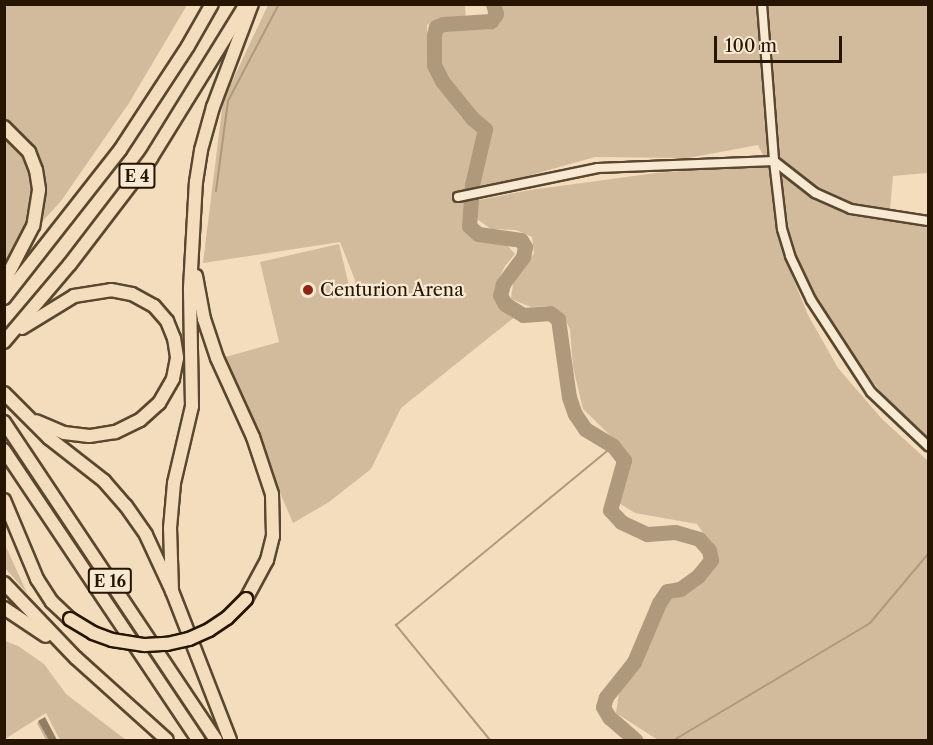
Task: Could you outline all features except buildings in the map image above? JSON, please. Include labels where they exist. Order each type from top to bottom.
[{"type":"highway","name":"E 4","points":[[4,298],[120,150],[188,46],[212,4]]},
{"type":"highway","name":"E 4","points":[[8,338],[70,264],[151,158],[246,4]]},
{"type":"highway","points":[[172,591],[170,528],[174,483],[192,406],[193,209],[201,150],[213,107],[252,4]]},
{"type":"highway","points":[[4,127],[17,137],[29,152],[36,170],[39,190],[33,226],[4,282]]},
{"type":"highway","points":[[4,500],[37,579],[52,602],[70,619],[93,633],[112,640],[145,645],[167,644],[189,639],[209,630],[227,618],[246,599],[267,560],[273,536],[272,494],[253,437],[217,358],[204,320],[192,248]]},
{"type":"highway","points":[[8,338],[74,296],[111,290],[132,294],[154,306],[167,321],[174,338],[177,358],[173,379],[159,403],[140,420],[115,432],[89,436],[64,433],[24,415]]},
{"type":"highway","points":[[4,393],[49,438],[104,481],[126,506],[159,559],[230,741]]},
{"type":"highway","name":"E 16","points":[[4,422],[216,741]]},
{"type":"highway","name":"E 16","points":[[4,450],[198,741]]},
{"type":"highway","points":[[4,583],[76,658],[167,741]]},
{"type":"highway","points":[[4,608],[76,658]]},
{"type":"street","points":[[762,4],[774,161],[782,229],[790,256],[811,300],[871,392],[928,446]]},
{"type":"street","points":[[458,197],[598,168],[774,161],[815,193],[851,209],[928,221]]},
{"type":"shaded area","points":[[5,5],[187,5],[129,103],[61,201],[5,262]]},
{"type":"shaded area","points":[[268,5],[465,5],[466,20],[439,18],[427,25],[428,65],[437,84],[461,117],[478,130],[473,169],[467,189],[464,225],[472,236],[489,243],[505,243],[515,254],[505,266],[496,284],[494,299],[502,308],[516,316],[401,408],[371,469],[329,502],[293,523],[222,358],[279,342],[260,262],[339,244],[353,302],[355,280],[340,242],[203,263],[223,101]]},
{"type":"shaded area","points":[[496,5],[928,5],[928,173],[893,176],[889,221],[928,227],[928,438],[891,404],[845,348],[816,300],[786,261],[808,315],[838,368],[882,419],[928,461],[928,740],[658,740],[616,713],[619,693],[635,667],[662,602],[696,582],[716,562],[709,541],[697,524],[635,513],[619,503],[624,476],[624,449],[583,409],[573,367],[570,329],[562,313],[551,306],[531,307],[511,299],[513,284],[534,253],[532,237],[516,230],[491,229],[477,219],[474,201],[530,190],[656,173],[768,165],[758,145],[688,158],[595,157],[474,191],[489,125],[466,108],[442,75],[435,61],[437,37],[440,28],[493,26],[499,16]]},
{"type":"shaded area","points":[[4,543],[7,549],[27,593],[5,568]]},
{"type":"shaded area","points":[[5,641],[18,646],[44,664],[66,694],[126,740],[60,740],[46,713],[5,739]]},
{"type":"waterway","points":[[216,191],[228,101],[279,4]]},
{"type":"waterway","points":[[493,4],[496,14],[491,21],[443,24],[436,27],[434,35],[434,65],[442,81],[472,118],[485,129],[472,185],[469,226],[478,234],[521,240],[525,247],[523,257],[503,284],[500,295],[505,304],[523,315],[550,313],[558,319],[569,397],[575,414],[585,429],[613,446],[624,460],[610,510],[621,522],[647,534],[675,532],[699,539],[709,550],[711,560],[698,576],[680,589],[667,591],[659,603],[634,662],[606,697],[603,707],[609,717],[635,740]]},
{"type":"waterway","points":[[490,740],[396,625],[613,446]]},
{"type":"waterway","points":[[674,740],[870,623],[928,554]]},
{"type":"place","name":"Centurion Arena","points":[[308,290]]}]
